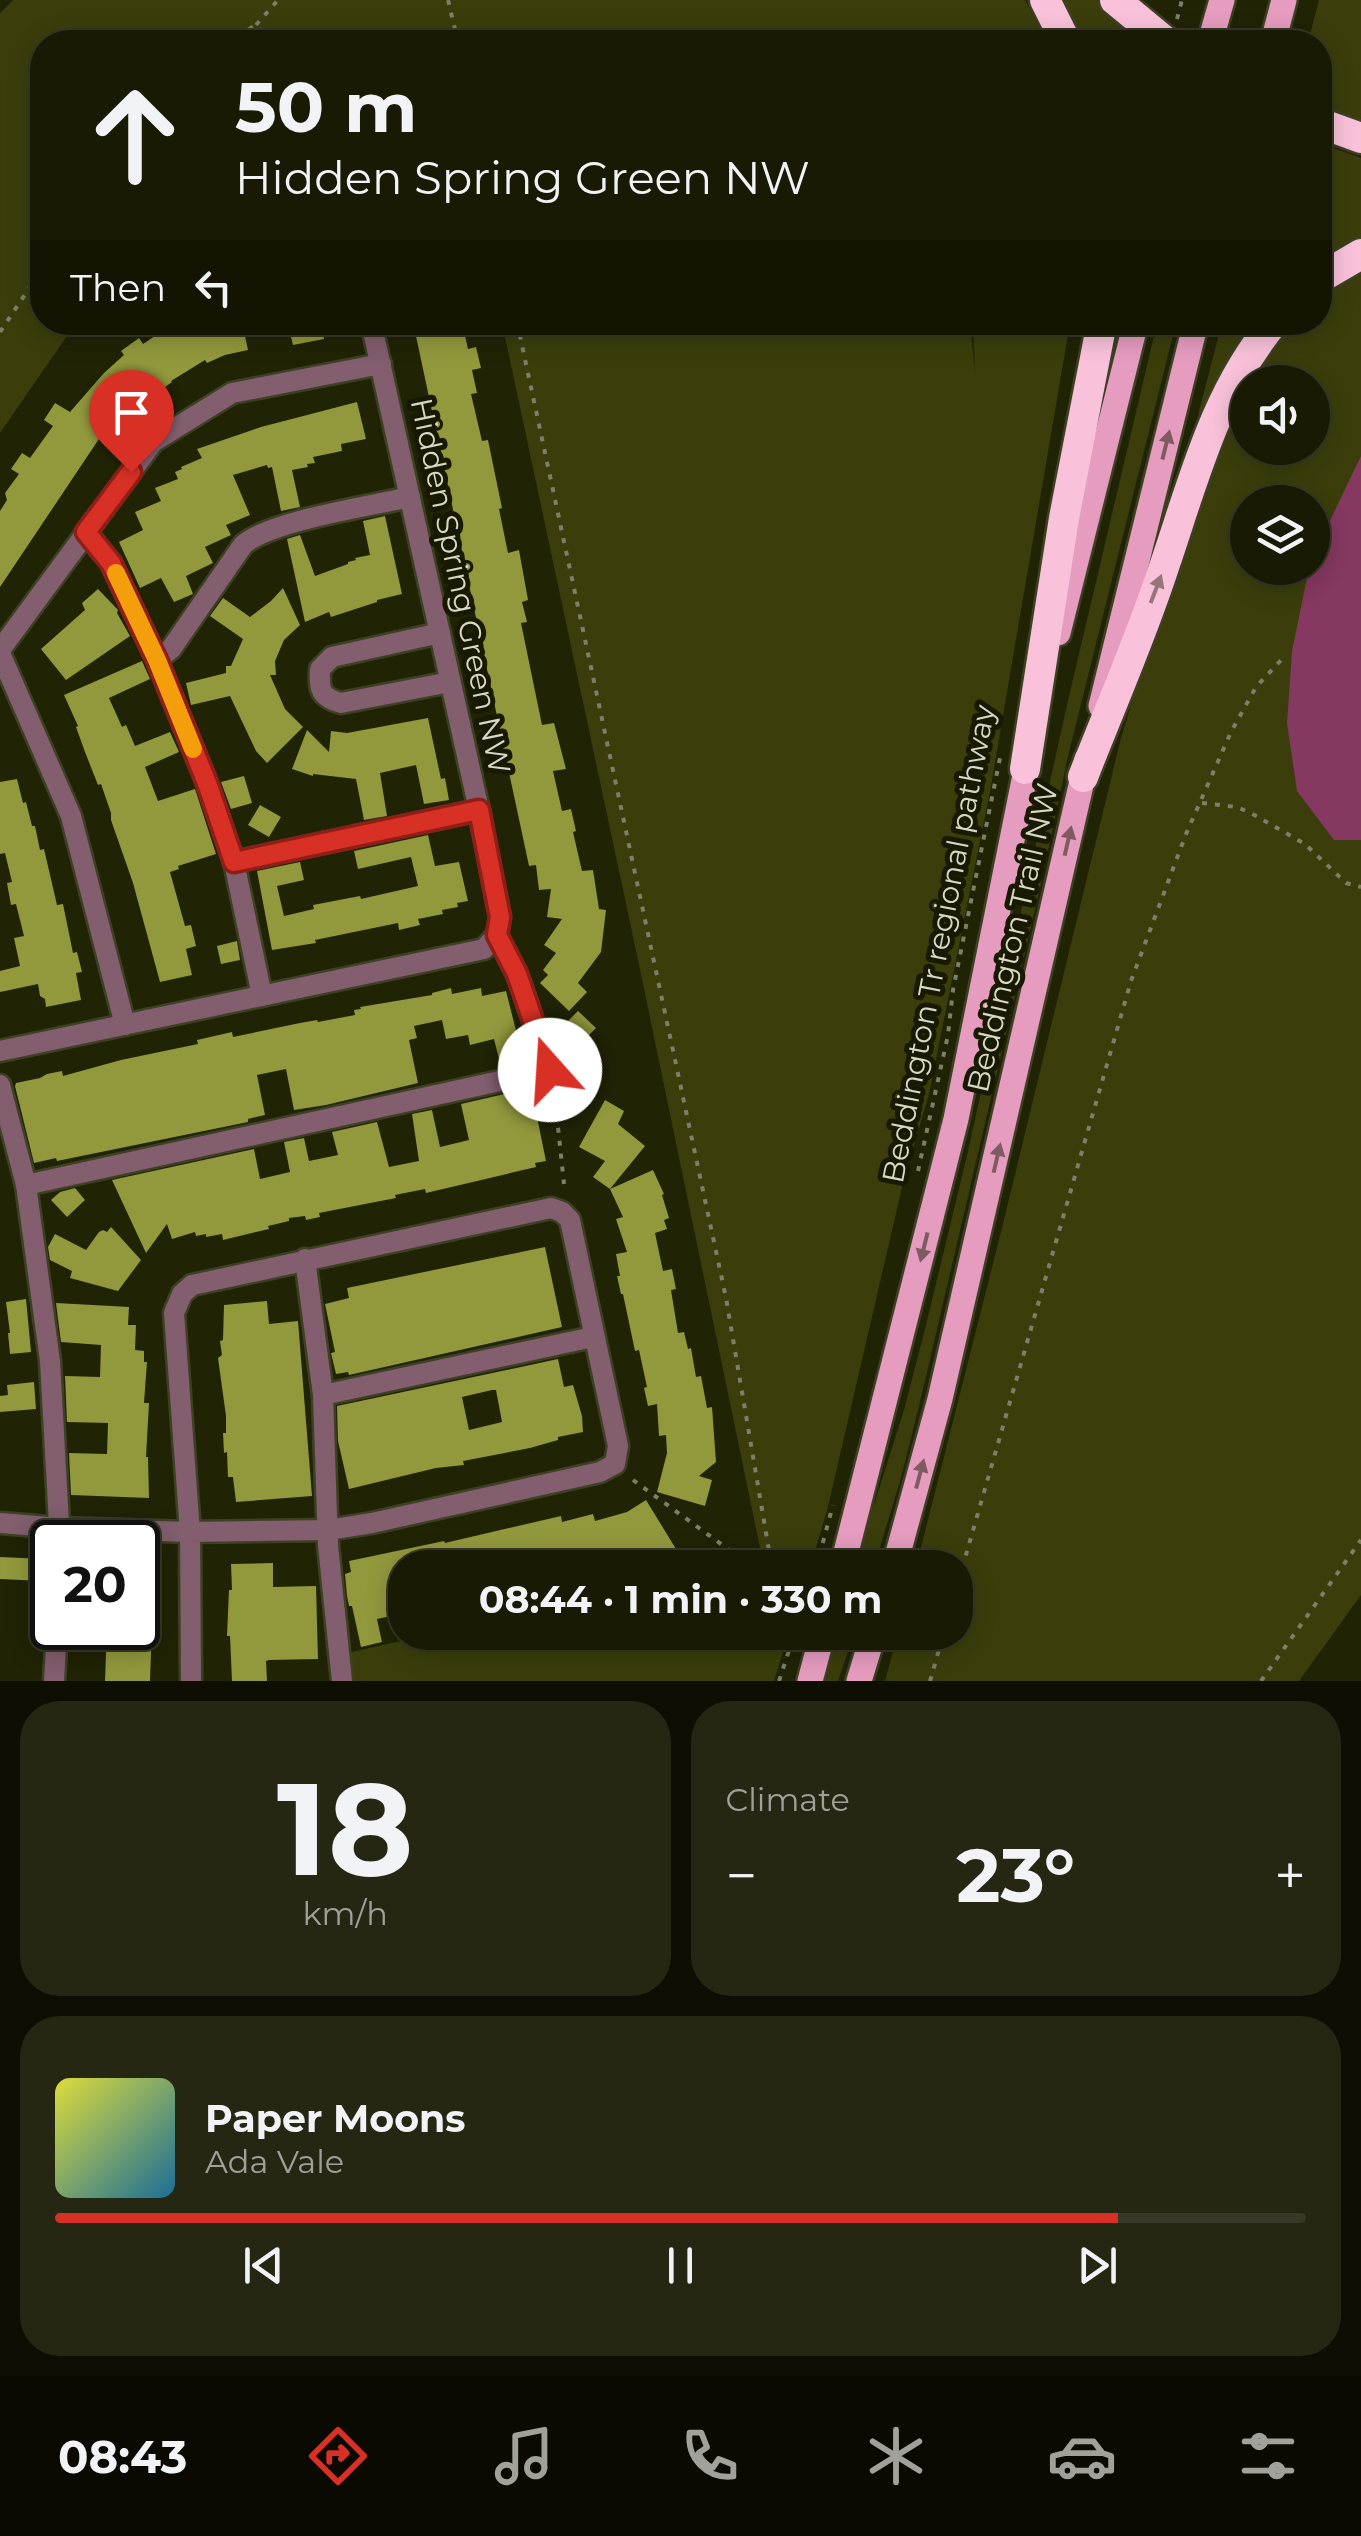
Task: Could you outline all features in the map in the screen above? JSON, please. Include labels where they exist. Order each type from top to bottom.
[{"type":"highway","points":[[1045,0],[1060,30]]},
{"type":"highway","points":[[1115,0],[1151,30]]},
{"type":"highway","points":[[1332,127],[1361,138]]},
{"type":"highway","points":[[1332,271],[1361,254]]},
{"type":"highway","points":[[1025,769],[1064,518],[1099,335]]},
{"type":"highway","points":[[1083,778],[1165,566],[1211,427],[1242,366],[1265,335]]},
{"type":"main road","points":[[1213,30],[1222,0]]},
{"type":"main road","points":[[1276,30],[1284,0]]},
{"type":"main road","name":"Beddington Trail NW","points":[[847,1550],[956,1119],[1025,769],[1133,335]]},
{"type":"main road","name":"Beddington Trail NW","points":[[899,1550],[940,1399],[1083,778],[1193,335]]},
{"type":"main road","points":[[810,1681],[819,1650]]},
{"type":"main road","points":[[859,1681],[868,1650]]},
{"type":"street","points":[[374,335],[380,364]]},
{"type":"street","name":"Hidden Spring Green NW","points":[[125,1024],[71,816],[0,652],[153,442],[232,393],[380,364],[479,810],[500,917],[497,935]]},
{"type":"street","points":[[157,660],[171,650],[251,537],[410,497]]},
{"type":"street","points":[[86,532],[111,563],[157,660],[207,783],[234,862],[262,996]]},
{"type":"street","points":[[440,632],[332,657],[320,669],[319,687],[328,700],[341,704],[450,682]]},
{"type":"street","points":[[234,862],[479,810]]},
{"type":"street","points":[[0,1051],[484,949],[497,935],[517,974],[550,1070],[26,1184]]},
{"type":"street","points":[[0,1085],[26,1184],[50,1361],[60,1520]]},
{"type":"street","points":[[160,1533],[190,1532],[328,1530],[600,1472],[615,1464],[618,1446],[570,1220],[551,1208],[192,1285],[182,1294],[174,1313],[190,1532],[191,1681]]},
{"type":"street","points":[[305,1260],[323,1395],[328,1530],[342,1681]]},
{"type":"street","points":[[323,1395],[593,1336]]},
{"type":"street","points":[[0,1523],[30,1529]]},
{"type":"street","points":[[54,1681],[56,1650]]},
{"type":"path","points":[[246,30],[256,25],[278,0]]},
{"type":"path","points":[[448,0],[455,30]]},
{"type":"path","points":[[256,25],[260,30]]},
{"type":"path","points":[[0,332],[30,287]]},
{"type":"path","points":[[520,335],[726,1298],[769,1550]]},
{"type":"path","points":[[967,1550],[1131,981],[1230,732],[1256,688],[1284,657]]},
{"type":"path","name":"Beddington Tr regional pathway","points":[[916,1180],[948,1035],[953,990],[1003,742]]},
{"type":"path","points":[[1200,803],[1248,812],[1306,844],[1346,883],[1361,887]]},
{"type":"path","points":[[550,1070],[564,1184]]},
{"type":"path","points":[[634,1480],[729,1550]]},
{"type":"path","points":[[821,1550],[836,1495]]},
{"type":"path","points":[[1261,1681],[1361,1540]]},
{"type":"path","points":[[782,1650],[784,1663]]},
{"type":"path","points":[[779,1681],[789,1650]]},
{"type":"path","points":[[930,1681],[939,1650]]},
{"type":"shaded area","points":[[13,0],[1025,0],[1041,30],[30,30],[30,335],[68,335],[0,433],[0,13]]},
{"type":"shaded area","points":[[1058,0],[1097,0],[1130,30],[1072,30]]},
{"type":"shaded area","points":[[1319,0],[1361,0],[1361,121],[1332,110],[1332,30],[1311,30]]},
{"type":"shaded area","points":[[1332,147],[1361,158],[1361,244],[1332,260]]},
{"type":"shaded area","points":[[1361,269],[1361,1595],[1299,1681],[885,1681],[893,1650],[973,1650],[973,1550],[920,1550],[1121,738],[1223,435],[1230,420],[1230,465],[1330,465],[1330,365],[1259,365],[1281,335],[1332,335],[1332,289]]},
{"type":"shaded area","points":[[505,335],[971,335],[975,373],[973,335],[1068,335],[991,786],[929,1094],[903,1183],[827,1511],[815,1550],[761,1550]]},
{"type":"shaded area","points":[[1154,335],[1173,335],[1069,752],[901,1478],[879,1550],[860,1550],[904,1410],[966,1160]]},
{"type":"shaded area","points":[[1219,335],[1253,335],[1236,365],[1230,365],[1230,376],[1208,415],[1198,415]]},
{"type":"shaded area","points":[[1361,456],[1361,840],[1334,840],[1297,791],[1287,723],[1292,651],[1306,585],[1330,585],[1330,521]]},
{"type":"shaded area","points":[[388,1644],[388,1650],[784,1650],[774,1681],[353,1681],[347,1653]]},
{"type":"shaded area","points":[[829,1650],[848,1650],[838,1681],[822,1681]]},
{"type":"building","points":[[156,335],[245,335],[248,350],[207,363],[205,360],[157,393],[154,388],[112,427],[109,424],[0,587],[0,511],[7,500],[5,493],[19,474],[11,469],[22,453],[30,458],[53,426],[44,420],[55,403],[70,412],[124,355],[121,351],[139,338],[143,344]]},
{"type":"building","points":[[291,335],[323,335],[324,339],[293,345]]},
{"type":"building","points":[[416,335],[465,335],[468,349],[476,347],[481,368],[472,370],[477,393],[471,394],[482,441],[488,440],[508,553],[519,550],[528,600],[522,602],[527,622],[521,623],[542,725],[554,723],[566,769],[553,771],[562,811],[571,809],[582,871],[593,870],[599,909],[606,910],[601,952],[578,983],[587,992],[569,1011],[540,983],[548,975],[543,970],[556,953],[544,945],[562,919],[547,917],[551,889],[539,890],[536,865],[529,866],[497,731],[500,730]]},
{"type":"building","points":[[357,402],[366,439],[341,444],[342,451],[313,457],[315,463],[292,470],[300,507],[281,511],[272,467],[233,475],[250,515],[226,525],[231,535],[205,547],[213,563],[186,576],[193,594],[174,602],[161,578],[140,588],[119,542],[143,530],[135,512],[161,501],[155,488],[178,479],[175,472],[202,458],[197,449],[261,427]]},
{"type":"building","points":[[385,516],[402,594],[305,622],[287,539],[300,535],[315,576],[370,555],[363,521]]},
{"type":"building","points":[[283,588],[300,625],[284,640],[275,661],[276,675],[270,675],[285,709],[303,727],[267,763],[256,751],[230,696],[191,705],[186,683],[226,673],[226,666],[231,666],[243,639],[210,616],[223,598],[250,617]]},
{"type":"building","points":[[98,589],[118,610],[130,636],[66,680],[41,649],[85,610],[82,603]]},
{"type":"building","points":[[142,661],[150,679],[109,698],[135,746],[170,732],[179,752],[145,767],[158,801],[195,789],[216,854],[170,872],[185,926],[191,925],[196,946],[186,949],[192,975],[160,982],[111,813],[64,695]]},
{"type":"building","points":[[428,718],[449,800],[424,804],[416,765],[380,773],[387,816],[364,820],[356,779],[313,776],[292,769],[307,730],[329,752],[331,731],[347,733]]},
{"type":"building","points":[[244,776],[252,803],[231,809],[221,782]]},
{"type":"building","points":[[17,779],[40,850],[44,849],[57,905],[63,904],[73,953],[77,952],[82,972],[76,973],[81,1000],[46,1007],[38,984],[0,992],[0,971],[20,966],[14,938],[24,936],[16,904],[11,905],[7,883],[12,882],[5,853],[0,854],[0,782]]},
{"type":"building","points":[[260,805],[281,817],[269,837],[248,825]]},
{"type":"building","points":[[428,835],[435,866],[459,862],[468,901],[442,910],[443,914],[418,919],[420,925],[399,930],[398,923],[272,950],[257,871],[300,862],[304,880],[277,886],[284,916],[314,909],[313,905],[418,886],[411,857],[358,869],[354,851]]},
{"type":"building","points":[[237,941],[240,960],[221,964],[217,946]]},
{"type":"building","points":[[451,988],[452,994],[481,988],[482,996],[506,991],[524,1062],[501,1067],[494,1039],[470,1045],[468,1035],[446,1039],[442,1020],[414,1026],[417,1038],[409,1040],[418,1083],[294,1110],[286,1069],[257,1075],[265,1115],[248,1122],[34,1163],[16,1083],[62,1071],[63,1076],[198,1044],[197,1040],[232,1032],[233,1037],[355,1015],[354,1010],[360,1007]]},
{"type":"building","points":[[578,1011],[596,1028],[579,1045],[561,1028]]},
{"type":"building","points":[[531,1088],[546,1161],[535,1163],[536,1167],[426,1193],[425,1189],[395,1195],[396,1198],[319,1213],[320,1217],[306,1220],[305,1216],[289,1218],[268,1226],[269,1229],[223,1240],[222,1234],[206,1237],[196,1236],[195,1232],[172,1239],[167,1224],[146,1253],[112,1180],[254,1149],[260,1179],[290,1172],[284,1142],[304,1138],[309,1161],[338,1155],[332,1132],[377,1122],[389,1167],[419,1161],[412,1114],[432,1110],[440,1147],[469,1140],[461,1104]]},
{"type":"building","points":[[605,1100],[624,1111],[618,1124],[645,1146],[610,1189],[593,1177],[605,1161],[579,1147]]},
{"type":"building","points":[[653,1170],[664,1194],[667,1229],[655,1233],[663,1271],[672,1269],[678,1333],[684,1332],[696,1377],[701,1376],[707,1408],[712,1407],[716,1462],[699,1476],[712,1480],[705,1506],[657,1492],[667,1453],[666,1435],[659,1436],[657,1404],[648,1406],[639,1350],[635,1351],[621,1294],[616,1254],[627,1252],[616,1219],[623,1217],[610,1189]]},
{"type":"building","points":[[75,1188],[85,1200],[67,1217],[51,1200],[60,1192]]},
{"type":"building","points":[[111,1227],[141,1260],[118,1291],[70,1278],[72,1271],[50,1260],[48,1247],[55,1234],[86,1250],[99,1232],[107,1232]]},
{"type":"building","points":[[545,1247],[562,1327],[349,1375],[336,1374],[325,1304],[349,1298],[347,1288]]},
{"type":"building","points":[[26,1299],[31,1352],[10,1354],[6,1302]]},
{"type":"building","points":[[267,1301],[269,1324],[298,1321],[312,1496],[236,1502],[233,1477],[228,1477],[227,1452],[224,1453],[226,1416],[218,1358],[222,1355],[224,1305]]},
{"type":"building","points":[[56,1303],[129,1307],[128,1325],[136,1325],[135,1350],[144,1351],[147,1362],[144,1403],[149,1403],[149,1498],[71,1495],[69,1453],[107,1454],[108,1423],[67,1422],[65,1376],[100,1377],[101,1345],[61,1342]]},
{"type":"building","points":[[558,1359],[564,1387],[573,1385],[583,1432],[530,1448],[463,1461],[464,1465],[349,1489],[338,1441],[337,1406]],"holes":[[[496,1390],[502,1422],[469,1430],[462,1397]]]},
{"type":"building","points":[[34,1382],[36,1409],[0,1412],[0,1396],[8,1395],[7,1385]]},
{"type":"building","points":[[646,1500],[676,1549],[401,1550],[561,1516],[562,1522],[593,1514],[595,1521],[627,1512]]},
{"type":"building","points":[[388,1553],[388,1617],[377,1619],[382,1642],[361,1647],[347,1596],[345,1574],[351,1572],[349,1561]]},
{"type":"building","points":[[0,1557],[30,1558],[30,1580],[0,1579]]},
{"type":"building","points":[[273,1563],[273,1587],[316,1586],[318,1659],[269,1660],[267,1681],[232,1681],[227,1636],[231,1564]]},
{"type":"building","points":[[106,1650],[151,1650],[150,1681],[105,1681]]},
{"type":"slow traffic","points":[[116,573],[193,749]]},
{"type":"route","points":[[131,472],[86,532],[111,563],[157,660],[234,862],[479,810],[500,917],[497,935],[517,974],[550,1070]]}]
